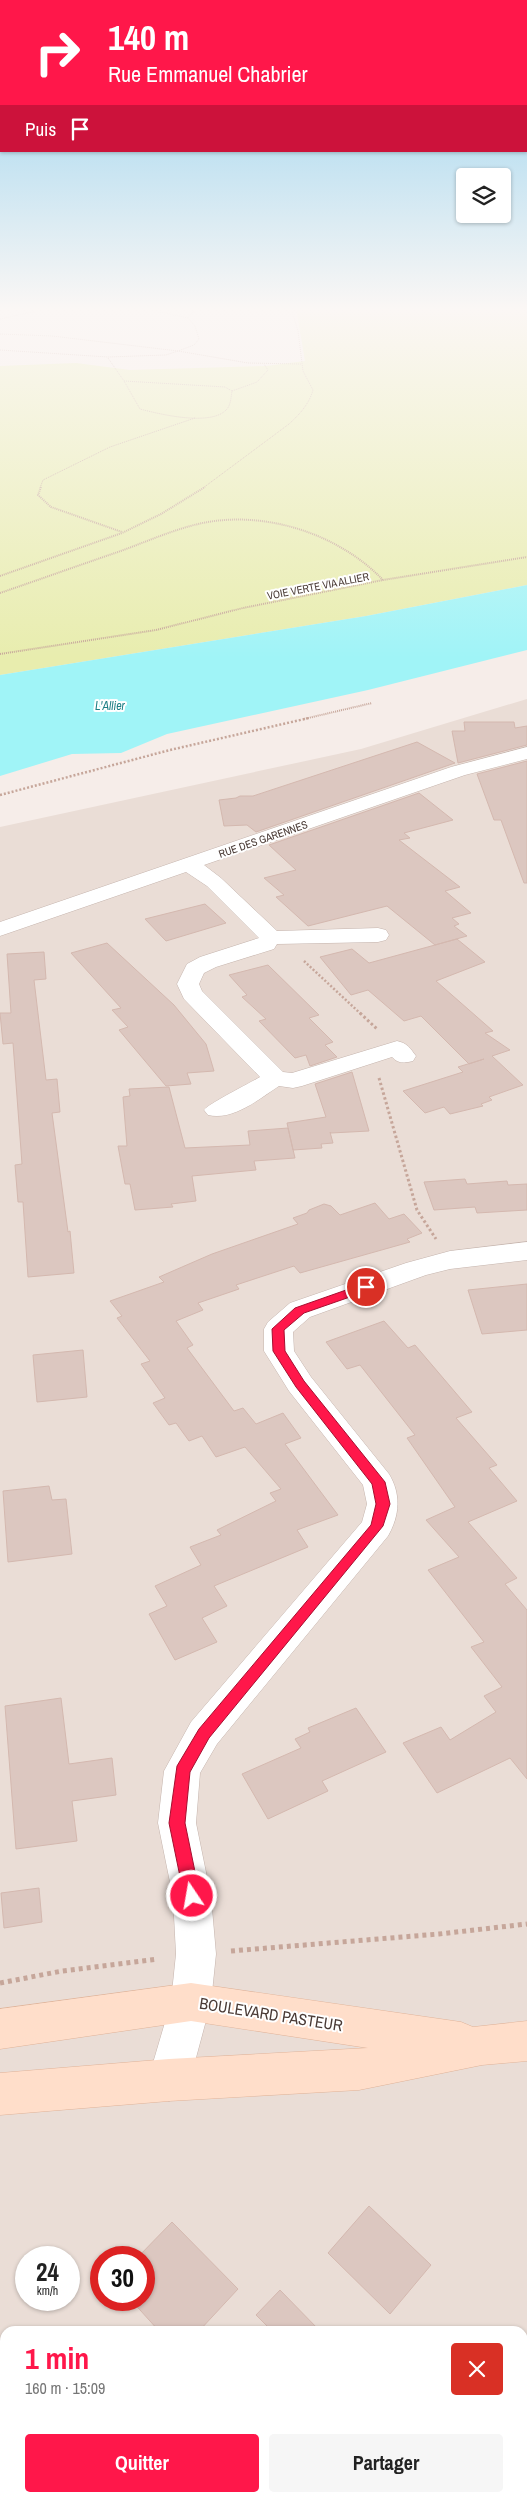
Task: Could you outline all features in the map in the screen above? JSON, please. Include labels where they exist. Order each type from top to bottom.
[{"type":"main road","name":"BOULEVARD PASTEUR","points":[[0,2028],[191,2002],[482,2046]]},
{"type":"main road","name":"BOULEVARD PASTEUR","points":[[0,2094],[169,2080],[359,2070],[482,2046],[527,2040]]},
{"type":"street","name":"RUE DES GARENNES","points":[[0,930],[458,771],[527,753]]},
{"type":"street","points":[[189,864],[214,882],[275,938]]},
{"type":"street","points":[[275,1078],[192,994],[188,984],[195,969],[208,962],[266,944],[275,938],[378,935]]},
{"type":"street","points":[[217,1110],[235,1103],[275,1078],[293,1080],[372,1055],[401,1052]]},
{"type":"street","points":[[169,2080],[191,2002],[196,1954],[192,1896],[177,1823],[182,1771],[204,1733],[377,1526],[383,1504],[378,1482],[300,1384],[279,1351],[278,1329],[300,1310],[416,1269],[450,1260],[527,1251]]},
{"type":"path","points":[[124,532],[51,508],[38,495],[43,480],[110,447],[175,425]]},
{"type":"path","points":[[0,576],[124,532],[187,500],[244,460],[287,425]]},
{"type":"path","name":"VOIE VERTE VIA ALLIER","points":[[0,592],[185,528],[223,520],[248,520],[306,534],[342,548],[361,559],[383,580]]},
{"type":"path","points":[[383,580],[527,557]]},
{"type":"path","name":"VOIE VERTE VIA ALLIER","points":[[0,654],[156,630],[243,608],[383,580]]},
{"type":"path","points":[[0,794],[170,750],[372,703]]},
{"type":"path","points":[[275,938],[401,1052]]},
{"type":"path","points":[[372,1055],[417,1210],[450,1260]]},
{"type":"path","points":[[0,1983],[62,1970],[196,1954],[439,1934],[527,1924]]},
{"type":"shaded area","points":[[527,699],[527,2326],[0,2326],[0,827],[361,749]]},
{"type":"green space","points":[[0,425],[527,425],[527,585],[366,616],[0,675]]},
{"type":"water","name":"L'Allier","points":[[527,585],[527,650],[368,690],[167,734],[121,753],[72,754],[0,776],[0,675],[366,616]]},
{"type":"building","points":[[464,722],[514,722],[515,728],[527,726],[527,745],[458,763],[452,731],[465,731]]},
{"type":"building","points":[[417,742],[455,763],[256,832],[247,825],[224,826],[219,800],[240,796],[253,796]]},
{"type":"building","points":[[527,761],[527,883],[524,883],[501,820],[494,820],[477,774]]},
{"type":"building","points":[[419,793],[453,820],[404,833],[410,838],[399,840],[460,887],[445,891],[471,913],[452,918],[459,924],[454,926],[467,936],[435,945],[387,906],[308,926],[276,897],[284,895],[264,878],[296,870],[269,845]]},
{"type":"building","points":[[205,904],[226,923],[166,941],[145,919]]},
{"type":"building","points":[[457,939],[485,962],[436,981],[493,1031],[485,1033],[510,1050],[492,1056],[523,1085],[489,1097],[492,1100],[481,1104],[483,1106],[450,1114],[444,1107],[425,1113],[403,1091],[463,1072],[458,1067],[469,1064],[421,1016],[404,1021],[368,990],[351,995],[320,957],[352,949],[369,963]]},
{"type":"building","points":[[107,943],[174,1005],[206,1044],[214,1071],[187,1073],[191,1084],[166,1086],[119,1030],[128,1027],[112,1010],[121,1008],[71,953]]},
{"type":"building","points":[[44,952],[46,979],[34,980],[46,1080],[57,1079],[60,1112],[52,1113],[68,1232],[70,1231],[74,1273],[28,1277],[23,1202],[18,1202],[15,1165],[22,1164],[13,1043],[3,1044],[0,1013],[11,1013],[7,954]]},
{"type":"building","points":[[268,965],[319,1015],[309,1018],[333,1042],[325,1045],[337,1057],[310,1066],[306,1055],[295,1058],[259,1021],[266,1019],[242,997],[247,995],[229,975]]},
{"type":"building","points":[[352,1072],[369,1131],[330,1132],[333,1143],[321,1144],[322,1148],[293,1150],[287,1123],[326,1117],[315,1084]]},
{"type":"building","points":[[169,1087],[185,1148],[250,1145],[248,1131],[288,1128],[295,1158],[254,1161],[256,1170],[192,1176],[196,1201],[171,1204],[173,1207],[135,1210],[130,1184],[125,1184],[118,1146],[127,1146],[123,1097],[130,1096],[129,1089]]},
{"type":"building","points":[[465,1179],[467,1184],[507,1181],[508,1185],[527,1184],[527,1210],[477,1213],[475,1207],[434,1210],[424,1182]]},
{"type":"building","points":[[375,1203],[389,1219],[404,1214],[422,1233],[407,1239],[410,1242],[300,1273],[294,1266],[236,1285],[239,1289],[198,1303],[203,1310],[176,1321],[193,1345],[187,1348],[234,1411],[243,1408],[256,1424],[283,1413],[301,1438],[285,1444],[338,1515],[297,1530],[308,1547],[214,1586],[227,1606],[202,1618],[217,1642],[175,1660],[149,1614],[167,1606],[155,1586],[201,1565],[190,1547],[221,1535],[217,1530],[276,1501],[270,1493],[281,1489],[245,1447],[216,1457],[202,1436],[189,1441],[176,1423],[169,1425],[153,1403],[165,1398],[141,1364],[150,1361],[117,1318],[122,1316],[110,1301],[164,1282],[159,1277],[212,1254],[298,1224],[293,1218],[324,1204],[331,1206],[340,1215]]},
{"type":"building","points":[[527,1284],[527,1330],[482,1334],[468,1290]]},
{"type":"building","points":[[384,1321],[408,1348],[415,1345],[472,1412],[456,1418],[497,1465],[489,1468],[517,1501],[468,1522],[517,1578],[505,1584],[527,1610],[527,1779],[510,1758],[437,1793],[403,1743],[441,1727],[450,1740],[496,1712],[484,1696],[502,1687],[471,1647],[484,1642],[428,1570],[459,1557],[426,1520],[455,1507],[407,1438],[415,1435],[360,1365],[347,1369],[326,1342]]},
{"type":"building","points":[[83,1350],[87,1397],[37,1402],[33,1355]]},
{"type":"building","points":[[49,1486],[52,1500],[66,1499],[72,1554],[8,1562],[3,1491]]},
{"type":"building","points":[[61,1698],[69,1764],[112,1758],[116,1795],[72,1801],[77,1841],[16,1849],[5,1706]]},
{"type":"building","points":[[356,1708],[386,1752],[322,1781],[328,1791],[268,1819],[242,1774],[301,1748],[295,1739],[310,1732],[308,1728]]},
{"type":"building","points":[[39,1888],[42,1922],[4,1928],[1,1893]]},
{"type":"building","points":[[369,2206],[431,2265],[390,2314],[328,2253]]},
{"type":"building","points":[[172,2222],[238,2289],[204,2326],[154,2326],[141,2311],[155,2311],[155,2246],[149,2246]]},
{"type":"building","points":[[280,2290],[315,2326],[267,2326],[256,2315]]},
{"type":"route","points":[[192,1896],[177,1823],[182,1771],[204,1733],[377,1526],[383,1504],[378,1482],[300,1384],[279,1351],[278,1329],[300,1310],[366,1287]]}]
